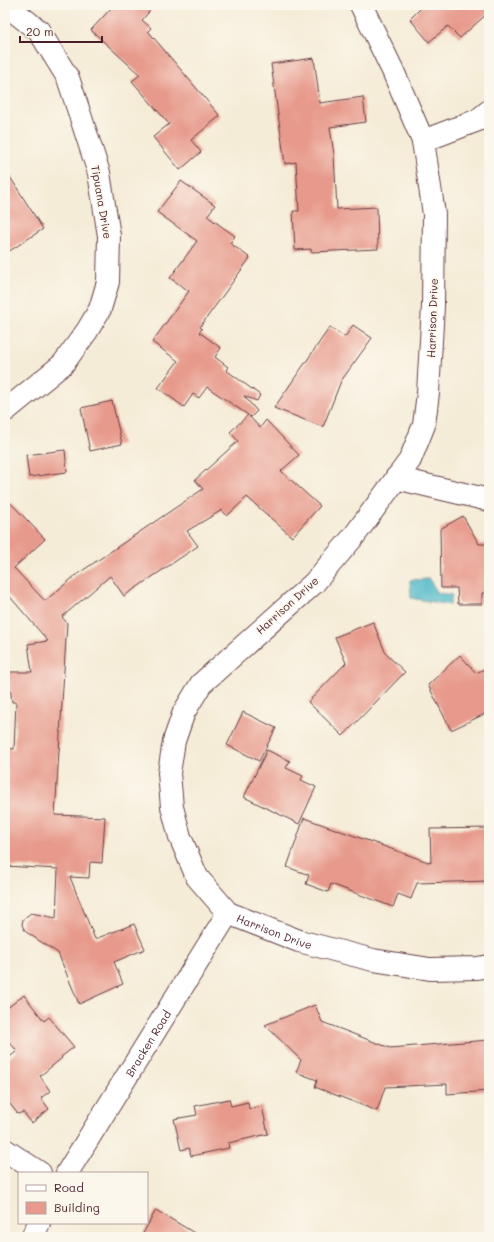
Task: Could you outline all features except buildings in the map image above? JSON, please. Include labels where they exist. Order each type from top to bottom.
[{"type":"street","name":"Tipuana Drive","points":[[5,411],[63,364],[87,332],[100,309],[108,282],[109,236],[99,173],[68,78],[39,31],[6,5]]},
{"type":"street","name":"Harrison Drive","points":[[361,5],[393,71],[423,140],[434,214],[433,306],[428,393],[424,425],[410,460],[354,536],[314,583],[201,684],[184,712],[174,741],[169,773],[172,807],[180,837],[197,877],[228,913],[299,941],[372,960],[430,969],[477,968],[489,966]]},
{"type":"street","points":[[423,140],[478,120],[489,111]]},
{"type":"street","points":[[396,478],[489,500]]},
{"type":"street","name":"Bracken Road","points":[[69,1172],[228,913]]},
{"type":"street","points":[[5,1150],[38,1172]]},
{"type":"street","points":[[32,1237],[39,1224]]},
{"type":"water","points":[[429,579],[438,593],[452,595],[450,605],[411,598],[410,580]]}]
